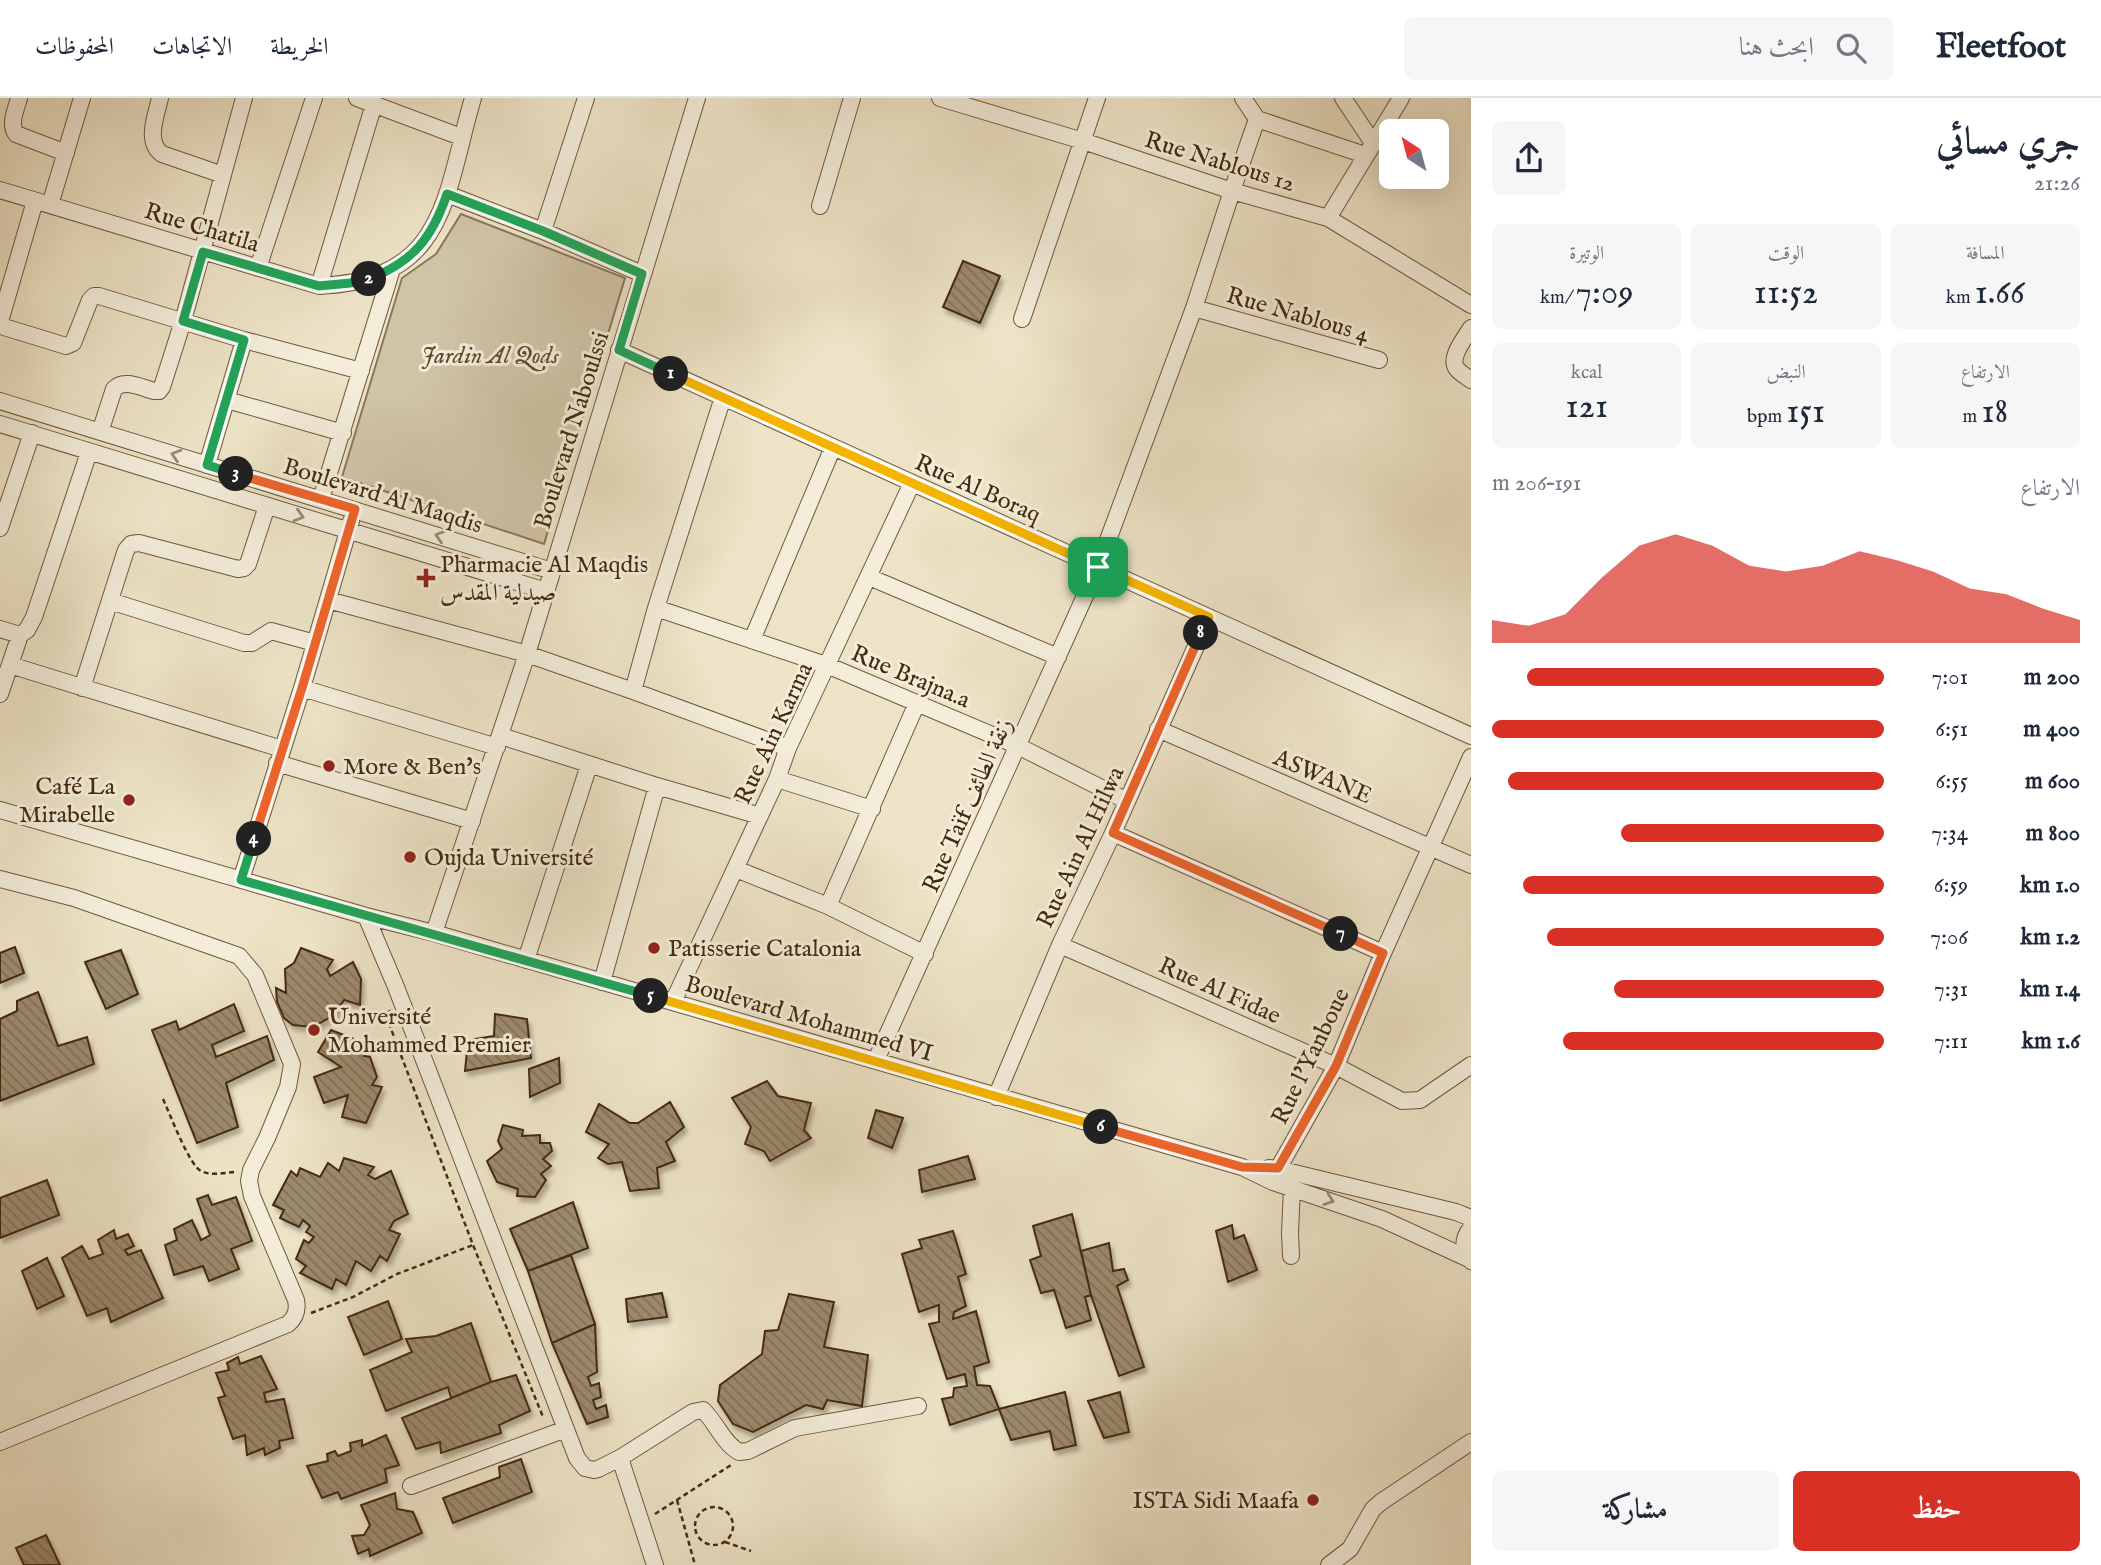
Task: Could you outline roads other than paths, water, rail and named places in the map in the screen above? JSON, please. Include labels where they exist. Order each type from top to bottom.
[{"type":"street","points":[[19,98],[13,120],[16,134],[66,153]]},
{"type":"street","points":[[82,98],[66,153],[43,203],[0,323],[4,327],[69,346],[73,343],[90,300],[99,296],[244,340],[361,371]]},
{"type":"street","points":[[160,98],[152,141],[155,149],[162,154],[223,175]]},
{"type":"street","points":[[100,432],[118,384],[124,383],[154,391],[162,387],[203,252],[244,98]]},
{"type":"street","points":[[258,268],[314,98]]},
{"type":"street","points":[[357,98],[461,137]]},
{"type":"street","name":"Rue Chatila","points":[[0,190],[319,286],[366,280],[392,269],[417,250],[429,236],[447,194],[473,98]]},
{"type":"street","points":[[543,231],[586,98]]},
{"type":"street","name":"Boulevard Naboulssi","points":[[434,933],[527,654],[697,98]]},
{"type":"street","points":[[820,206],[852,98]]},
{"type":"street","name":"Rue Nablous 12","points":[[940,98],[976,103],[1232,191],[1328,218],[1471,305]]},
{"type":"street","points":[[1022,319],[1097,98]]},
{"type":"street","points":[[1243,98],[1258,119],[1369,149]]},
{"type":"street","points":[[1343,98],[1369,149]]},
{"type":"street","points":[[1328,218],[1401,98]]},
{"type":"street","points":[[319,286],[374,104]]},
{"type":"street","name":"Rue Nablous 4","points":[[1258,119],[1194,309],[1379,360]]},
{"type":"street","points":[[447,194],[543,231],[642,274]]},
{"type":"street","points":[[321,499],[392,269]]},
{"type":"street","name":"Rue Taïf زنقة الطائف","points":[[876,1060],[1098,567],[1194,309]]},
{"type":"street","points":[[1471,328],[1454,356],[1454,364],[1471,380]]},
{"type":"street","points":[[207,465],[244,340]]},
{"type":"street","name":"Rue Al Boraq","points":[[619,350],[1471,736]]},
{"type":"street","points":[[633,691],[656,608],[723,397]]},
{"type":"street","points":[[226,400],[343,433]]},
{"type":"street","name":"Boulevard Al Maqdis","points":[[0,401],[552,571]]},
{"type":"street","name":"Boulevard Al Maqdis","points":[[0,424],[545,591]]},
{"type":"street","points":[[0,528],[5,500],[32,433]]},
{"type":"street","points":[[752,640],[833,447]]},
{"type":"street","points":[[0,694],[20,635],[27,630],[34,617],[89,452]]},
{"type":"street","name":"Rue Ain Karma","points":[[673,1002],[912,483]]},
{"type":"street","points":[[82,688],[126,550],[131,544],[238,569],[244,568],[248,564],[267,506]]},
{"type":"street","points":[[241,880],[355,509]]},
{"type":"street","points":[[869,578],[1058,657]]},
{"type":"street","points":[[327,600],[527,654],[789,748]]},
{"type":"street","points":[[110,601],[244,643],[252,643],[271,631],[315,643]]},
{"type":"street","name":"Rue Brajna.a","points":[[656,608],[829,666],[1018,746],[1127,801]]},
{"type":"street","name":"Rue Ain Al Hilwa","points":[[996,1097],[1060,945],[1209,617]]},
{"type":"street","points":[[0,629],[20,635]]},
{"type":"street","points":[[10,665],[472,821]]},
{"type":"street","points":[[302,688],[589,765],[760,816]]},
{"type":"street","points":[[828,906],[917,703]]},
{"type":"street","name":"ASWANE","points":[[1158,729],[1471,865]]},
{"type":"street","name":"Rue l’Yanboue","points":[[1276,1175],[1336,1066],[1383,953],[1471,757]]},
{"type":"street","points":[[526,960],[589,765]]},
{"type":"street","points":[[777,779],[872,809]]},
{"type":"street","points":[[602,982],[657,786]]},
{"type":"street","name":"Boulevard Mohammed VI","points":[[0,810],[1242,1167],[1471,1217]]},
{"type":"street","points":[[1113,833],[1383,953]]},
{"type":"street","points":[[736,869],[828,906],[925,954]]},
{"type":"street","points":[[0,879],[99,907],[239,956],[255,975],[292,1065],[288,1087],[251,1170],[249,1181],[252,1196],[296,1300],[296,1313],[288,1324],[0,1443]]},
{"type":"street","points":[[366,916],[396,987],[579,1462],[585,1468],[594,1470],[620,1458],[693,1412],[703,1410],[733,1449],[739,1452],[748,1451],[795,1428],[918,1406]]},
{"type":"street","name":"Rue Al Fidae","points":[[1060,945],[1336,1066],[1402,1101],[1420,1100],[1428,1096],[1471,1065]]},
{"type":"street","name":"Boulevard Mohammed VI","points":[[1276,1175],[1292,1188],[1382,1219],[1470,1260]]},
{"type":"street","points":[[1291,1256],[1292,1188]]},
{"type":"street","points":[[1470,1260],[1464,1245],[1465,1237],[1471,1228]]},
{"type":"street","points":[[411,1486],[566,1429]]},
{"type":"street","points":[[1329,1565],[1350,1549],[1373,1509],[1381,1502],[1471,1442]]},
{"type":"street","points":[[620,1458],[655,1565]]},
{"type":"place","name":"Pharmacie Al Maqdis صيدلية المقدس","points":[[426,578]]},
{"type":"place","name":"More & Ben's","points":[[329,766]]},
{"type":"place","name":"Café La Mirabelle","points":[[129,800]]},
{"type":"place","name":"Oujda Université","points":[[410,857]]},
{"type":"place","name":"Patisserie Catalonia","points":[[654,948]]},
{"type":"place","name":"Université Mohammed Premier","points":[[314,1030]]},
{"type":"place","name":"ISTA Sidi Maafa","points":[[1313,1500]]},
{"type":"park label","name":"Jardin Al Qods","points":[[490,355]]}]
